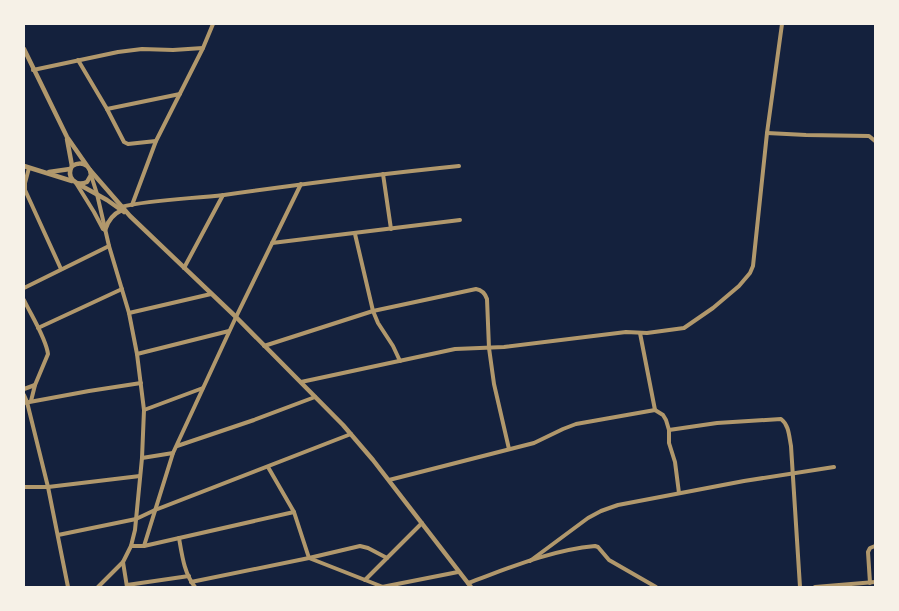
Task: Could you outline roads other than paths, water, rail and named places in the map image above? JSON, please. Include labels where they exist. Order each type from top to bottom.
[{"type":"street","points":[[132,205],[156,141],[213,24]]},
{"type":"street","points":[[301,382],[455,349],[489,348],[626,332],[640,333],[680,329],[688,326],[713,308],[739,286],[750,273],[753,266],[767,133],[782,24]]},
{"type":"street","points":[[34,70],[118,52],[142,49],[173,50],[202,48]]},
{"type":"street","points":[[24,50],[67,137],[89,171],[121,208],[236,317],[351,434],[469,585],[530,561],[570,550],[595,546],[609,560],[656,587]]},
{"type":"street","points":[[78,60],[125,144],[156,141]]},
{"type":"street","points":[[107,109],[180,94]]},
{"type":"street","points":[[767,133],[869,136],[875,141]]},
{"type":"street","points":[[67,137],[71,178],[76,183],[105,232]]},
{"type":"street","points":[[45,173],[71,168],[80,164],[85,164],[89,171],[97,194],[105,232],[122,289],[142,383],[144,410],[142,458],[136,519],[131,546],[123,562],[98,587]]},
{"type":"street","points":[[24,166],[76,183],[121,208]]},
{"type":"street","points":[[105,232],[110,218],[121,208],[132,205],[459,166]]},
{"type":"street","points":[[29,168],[24,184],[25,190],[61,269]]},
{"type":"street","points":[[76,183],[87,182],[89,171]]},
{"type":"street","points":[[383,174],[391,229]]},
{"type":"street","points":[[144,546],[173,453],[229,331],[302,184]]},
{"type":"street","points":[[184,268],[223,195]]},
{"type":"street","points":[[272,243],[460,220]]},
{"type":"street","points":[[355,234],[373,312],[400,361]]},
{"type":"street","points":[[24,288],[109,246]]},
{"type":"street","points":[[38,328],[122,289]]},
{"type":"street","points":[[264,346],[373,312],[476,289],[480,290],[487,299],[489,348],[494,384],[509,449]]},
{"type":"street","points":[[128,313],[211,294]]},
{"type":"street","points":[[24,300],[48,349],[48,354],[27,402]]},
{"type":"street","points":[[137,354],[229,331]]},
{"type":"street","points":[[640,333],[655,410]]},
{"type":"street","points":[[27,402],[142,383]]},
{"type":"street","points":[[24,389],[35,385]]},
{"type":"street","points":[[144,410],[204,387]]},
{"type":"street","points":[[24,395],[48,487],[68,587]]},
{"type":"street","points":[[177,446],[316,397]]},
{"type":"street","points":[[388,480],[534,443],[576,424],[655,410],[664,415],[669,430],[669,443],[675,462],[678,493]]},
{"type":"street","points":[[669,430],[780,419],[786,425],[789,432],[793,473],[800,587]]},
{"type":"street","points":[[58,535],[136,519],[351,434]]},
{"type":"street","points":[[142,458],[173,453]]},
{"type":"street","points":[[268,467],[294,512],[309,558]]},
{"type":"street","points":[[530,561],[601,510],[678,493],[834,467]]},
{"type":"street","points":[[24,487],[48,487],[140,476]]},
{"type":"street","points":[[131,546],[144,546],[294,512]]},
{"type":"street","points":[[365,580],[422,523]]},
{"type":"street","points":[[179,538],[184,564],[195,587]]},
{"type":"street","points":[[191,582],[360,546],[368,548],[386,558]]},
{"type":"street","points":[[870,583],[868,552],[870,548],[875,546]]},
{"type":"street","points":[[309,558],[383,587],[458,572]]},
{"type":"street","points":[[123,562],[127,586],[189,576]]},
{"type":"street","points":[[815,587],[875,582]]}]
